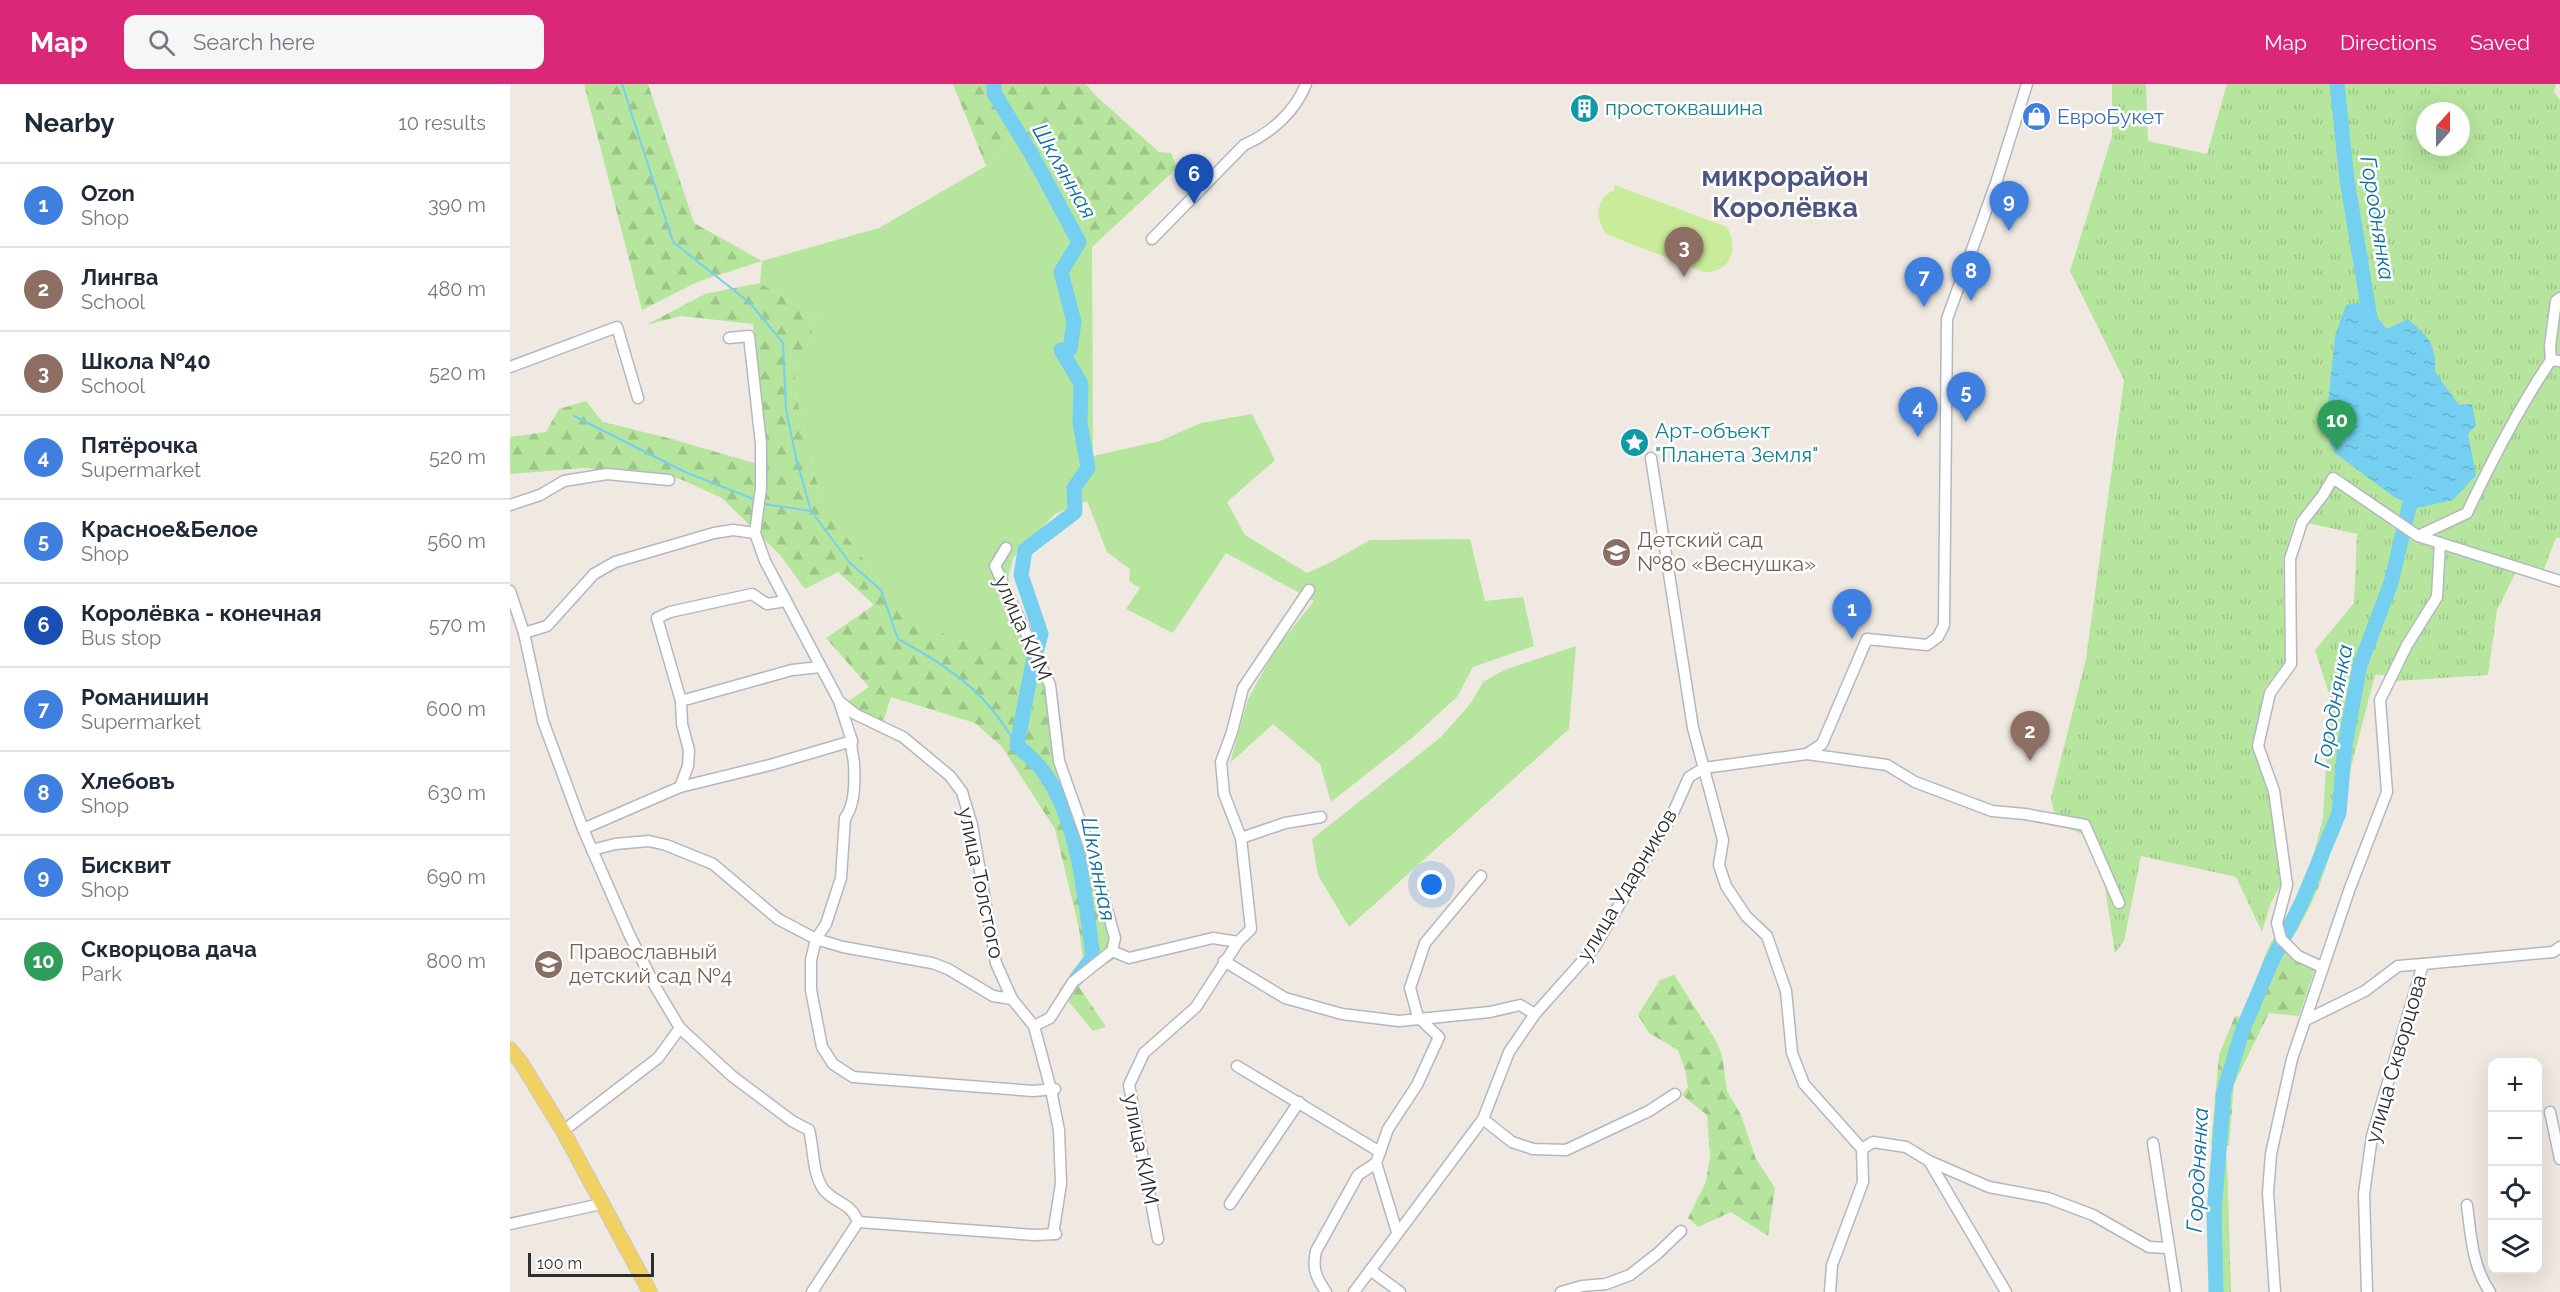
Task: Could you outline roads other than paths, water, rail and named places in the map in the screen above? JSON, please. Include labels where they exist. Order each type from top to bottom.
[{"type":"main road","points":[[510,1049],[563,1131],[650,1292]]},
{"type":"street","points":[[1152,238],[1244,145],[1257,139],[1290,112],[1300,99],[1306,84]]},
{"type":"street","points":[[1807,754],[1822,744],[1867,639],[1927,645],[1938,637],[1944,625],[1947,320],[1999,174],[2027,84]]},
{"type":"street","points":[[2418,536],[2467,513],[2499,443],[2556,360],[2550,346],[2556,302],[2560,298]]},
{"type":"street","points":[[510,367],[617,327],[638,398]]},
{"type":"street","name":"улица Толстого","points":[[729,338],[749,336],[761,444],[759,502],[755,533],[765,561],[838,701],[855,714],[903,737],[950,776],[962,792],[972,825],[996,963],[1012,999],[1034,1026],[1053,1089],[1059,1130],[1061,1184],[1055,1234],[1034,1235],[858,1222]]},
{"type":"street","points":[[1651,458],[1693,728],[1723,840],[1719,865],[1726,886],[1746,916],[1767,936],[1786,991],[1792,1053],[1804,1084],[1862,1149],[1863,1182],[1832,1265],[1830,1292]]},
{"type":"street","points":[[510,505],[540,495],[564,482],[607,474],[669,480]]},
{"type":"street","points":[[2322,967],[2298,956],[2281,939],[2277,923],[2287,885],[2274,790],[2258,746],[2270,693],[2291,664],[2290,559],[2302,522],[2333,478],[2418,536],[2556,579]]},
{"type":"street","points":[[524,633],[547,626],[594,574],[615,562],[714,533],[733,530],[755,533]]},
{"type":"street","points":[[2275,1292],[2268,1193],[2271,1154],[2292,1059],[2307,1020],[2322,967],[2388,792],[2380,700],[2407,645],[2437,597],[2440,543]]},
{"type":"street","name":"улица КИМ","points":[[1006,548],[995,566],[1050,685],[1059,761],[1090,849],[1115,938],[1112,951]]},
{"type":"street","name":"улица КИМ","points":[[1158,1239],[1129,1085],[1144,1053],[1196,1006],[1238,942],[1251,929],[1241,838],[1224,794],[1221,762],[1232,732],[1243,687],[1309,590]]},
{"type":"street","points":[[510,591],[524,633],[543,721],[583,829],[629,934],[656,988],[680,1028],[732,1076],[809,1130],[817,1177],[825,1191],[854,1211],[858,1222],[812,1292]]},
{"type":"street","points":[[680,787],[688,766],[688,750],[682,724],[681,701],[657,618],[670,612],[752,594],[767,604],[786,601]]},
{"type":"street","points":[[681,701],[792,670],[820,667]]},
{"type":"street","points":[[838,701],[844,711],[852,741],[854,780],[850,811],[844,818],[841,878],[826,924],[816,939],[811,960],[811,990],[822,1047],[832,1064],[853,1077],[1033,1092],[1053,1089]]},
{"type":"street","points":[[583,829],[680,787],[770,765],[852,741]]},
{"type":"street","points":[[1704,768],[1807,754],[1887,765],[1915,782],[1992,811],[2025,814],[2085,825],[2119,903]]},
{"type":"street","name":"улица Ударников","points":[[1354,1292],[1483,1119],[1509,1052],[1535,1014],[1594,948],[1673,813],[1689,777],[1704,768]]},
{"type":"street","points":[[1241,838],[1285,823],[1321,817]]},
{"type":"street","points":[[592,850],[615,843],[649,841],[666,844],[713,864],[778,919],[816,939],[843,947],[932,963],[948,969],[993,996],[1012,999]]},
{"type":"street","points":[[1326,1292],[1314,1275],[1313,1263],[1316,1251],[1358,1175],[1378,1157],[1388,1129],[1417,1085],[1439,1037],[1419,1017],[1410,988],[1425,943],[1481,876]]},
{"type":"street","points":[[1034,1026],[1050,1018],[1073,982],[1112,951],[1129,958],[1213,938],[1238,942]]},
{"type":"street","name":"улица Скворцова","points":[[2367,1292],[2364,1194],[2372,1136],[2423,964],[2553,952],[2560,947]]},
{"type":"street","points":[[1224,962],[1284,998],[1342,1014],[1399,1021],[1419,1017],[1490,1012],[1520,1005],[1535,1014]]},
{"type":"street","points":[[2307,1020],[2365,991],[2398,966],[2423,964]]},
{"type":"street","points":[[563,1131],[658,1058],[680,1028]]},
{"type":"street","points":[[1237,1066],[1299,1102],[1378,1157],[1397,1232]]},
{"type":"street","points":[[1483,1119],[1512,1142],[1533,1149],[1566,1150],[1649,1111],[1675,1094]]},
{"type":"street","points":[[1230,1204],[1299,1102]]},
{"type":"street","points":[[2550,1112],[2560,1159]]},
{"type":"street","points":[[1862,1149],[1873,1142],[1906,1147],[1929,1161],[1989,1187],[2048,1198],[2093,1215],[2149,1247],[2168,1248]]},
{"type":"street","points":[[2153,1143],[2176,1292]]},
{"type":"street","points":[[1929,1161],[2006,1292]]},
{"type":"street","points":[[510,1224],[601,1204]]},
{"type":"street","points":[[2467,1205],[2473,1253],[2482,1281],[2490,1292]]},
{"type":"street","points":[[1561,1292],[1582,1286],[1606,1284],[1630,1275],[1681,1231]]},
{"type":"street","points":[[1370,1270],[1400,1292]]},
{"type":"water","points":[[2365,302],[2387,329],[2408,319],[2421,331],[2433,348],[2435,372],[2459,405],[2472,404],[2476,425],[2468,434],[2476,475],[2453,500],[2417,508],[2394,497],[2335,453],[2325,433],[2335,336],[2346,305]]},
{"type":"waterway","points":[[622,84],[673,242],[750,303],[783,343],[786,409],[796,458],[811,511],[850,563],[881,590],[898,639],[935,660],[970,686],[993,711],[1017,745]]},
{"type":"waterway","name":"Шклянная","points":[[994,84],[994,93],[1032,155],[1079,242],[1061,272],[1074,322],[1070,349],[1061,350],[1081,384],[1080,423],[1088,468],[1074,488],[1075,512],[1025,550],[1021,575],[1041,634],[1032,667],[1017,745],[1040,767],[1055,791],[1073,836],[1083,885],[1093,957],[1076,979]]},
{"type":"waterway","name":"Городнянка","points":[[2337,84],[2347,180],[2371,324]]},
{"type":"waterway","points":[[574,416],[685,472],[756,500]]},
{"type":"waterway","name":"Городнянка","points":[[2216,1292],[2214,1212],[2224,1091],[2243,1029],[2271,963],[2302,902],[2339,813],[2345,745],[2360,665],[2391,583],[2414,486]]},
{"type":"waterway","points":[[764,504],[811,511]]},
{"type":"place","name":"простоквашина","points":[[1584,108]]},
{"type":"place","name":"ЕвроБукет","points":[[2036,117]]},
{"type":"place","name":"Королёвка - конечная","points":[[1194,204]]},
{"type":"place","name":"Бисквит","points":[[2009,231]]},
{"type":"place","name":"Школа №40","points":[[1684,277]]},
{"type":"place","name":"Хлебовъ","points":[[1971,301]]},
{"type":"place","name":"Романишин","points":[[1924,307]]},
{"type":"place","name":"Красное&Белое","points":[[1966,422]]},
{"type":"place","name":"Пятёрочка","points":[[1918,437]]},
{"type":"place","name":"Арт-объект \"Планета Земля\"","points":[[1634,443]]},
{"type":"place","name":"Скворцова дача","points":[[2337,450]]},
{"type":"place","name":"Детский сад №80 «Веснушка»","points":[[1616,552]]},
{"type":"place","name":"Ozon","points":[[1852,639]]},
{"type":"place","name":"Лингва","points":[[2030,761]]},
{"type":"place","name":"Православный детский сад №4","points":[[548,964]]},
{"type":"district","name":"микрорайон Королёвка","points":[[1785,192]]}]
